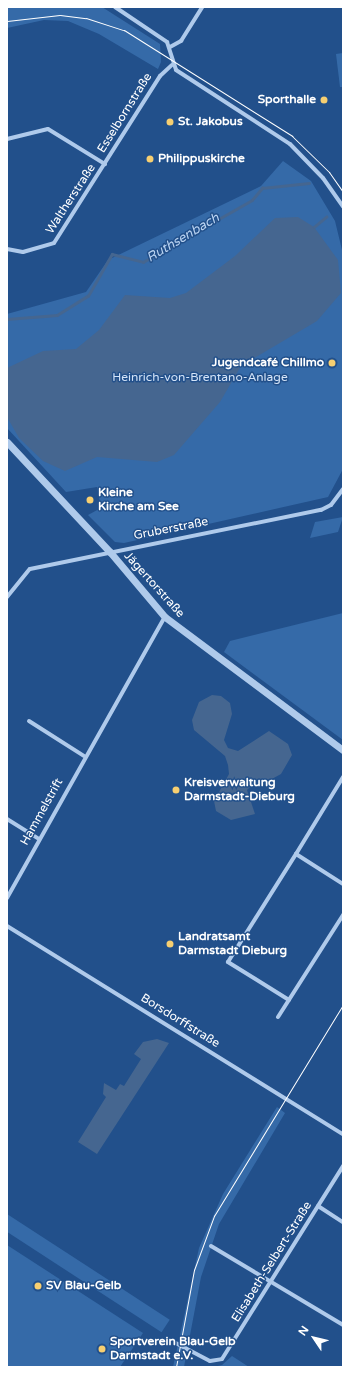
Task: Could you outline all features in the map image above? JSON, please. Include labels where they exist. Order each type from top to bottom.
[{"type":"street","points":[[114,7],[162,38],[170,47],[172,65],[290,144],[323,178],[343,207]]},
{"type":"street","points":[[170,47],[181,41],[202,7]]},
{"type":"street","name":"Esselbornstraße","points":[[7,138],[48,129],[105,164],[160,76],[172,65]]},
{"type":"street","name":"Waltherstraße","points":[[7,249],[23,252],[54,243],[105,164]]},
{"type":"street","name":"Jägertorstraße","points":[[7,442],[110,552],[165,617],[343,750]]},
{"type":"street","name":"Gruberstraße","points":[[7,596],[30,569],[321,510],[330,505],[343,489]]},
{"type":"street","name":"Hammelstrift","points":[[7,898],[84,756],[165,617]]},
{"type":"street","points":[[29,721],[84,756]]},
{"type":"street","points":[[289,1000],[228,962],[343,777]]},
{"type":"street","points":[[7,819],[39,839]]},
{"type":"street","points":[[296,854],[343,884]]},
{"type":"street","points":[[278,1017],[343,915]]},
{"type":"street","name":"Borsdorffstraße","points":[[7,926],[343,1134]]},
{"type":"street","name":"Elisabeth-Selbert-Straße","points":[[170,1340],[210,1361],[222,1359],[272,1282],[343,1166]]},
{"type":"street","points":[[318,1206],[343,1222]]},
{"type":"street","points":[[211,1246],[343,1325]]},
{"type":"green space","points":[[7,7],[102,7],[160,44],[161,62],[158,69],[99,34],[68,21],[44,20],[7,28]]},
{"type":"green space","points":[[343,53],[343,87],[340,87],[336,54]]},
{"type":"green space","name":"Heinrich-von-Brentano-Anlage","points":[[283,161],[311,181],[335,221],[343,254],[343,469],[328,497],[124,543],[115,542],[88,515],[101,508],[97,487],[66,492],[7,428],[7,314],[86,292],[108,260],[261,186]]},
{"type":"green space","points":[[343,517],[338,532],[310,538],[315,522]]},
{"type":"green space","points":[[343,613],[343,740],[224,652],[230,641]]},
{"type":"green space","points":[[277,1107],[285,1113],[219,1224],[201,1277],[184,1367],[173,1367],[199,1248],[223,1194]]},
{"type":"green space","points":[[7,1214],[170,1320],[162,1332],[7,1232]]},
{"type":"green space","name":"SV Blau-Gelb","points":[[7,1245],[143,1333],[120,1367],[7,1367]]},
{"type":"green space","points":[[232,1356],[249,1367],[213,1367],[222,1365]]},
{"type":"shaded area","points":[[298,217],[314,227],[338,260],[341,293],[317,321],[241,366],[220,402],[174,455],[157,462],[97,457],[65,471],[43,461],[19,438],[7,417],[7,368],[43,351],[76,349],[99,330],[125,295],[170,298],[186,293],[235,256],[275,218]]},
{"type":"shaded area","points":[[212,695],[221,696],[230,703],[232,714],[224,740],[228,748],[238,751],[269,731],[288,744],[292,755],[281,774],[270,780],[258,779],[247,790],[255,814],[231,820],[216,811],[214,801],[229,774],[228,765],[225,756],[194,730],[192,720],[199,702]]},
{"type":"shaded area","points":[[157,1039],[169,1043],[97,1154],[78,1142],[106,1097],[103,1094],[104,1083],[116,1090],[120,1084],[124,1086],[141,1059],[134,1054],[143,1042]]},
{"type":"waterway","name":"Ruthsenbach","points":[[7,319],[57,315],[88,296],[112,254],[143,262],[252,200],[262,188],[309,183]]},
{"type":"waterway","points":[[314,227],[326,217]]},
{"type":"tram line","points":[[7,21],[60,15],[86,18],[124,30],[292,136],[329,172],[343,192]]},
{"type":"tram line","points":[[176,1367],[194,1270],[214,1216],[343,1005]]},
{"type":"place","name":"Sporthalle","points":[[324,100]]},
{"type":"place","name":"St. Jakobus","points":[[170,122]]},
{"type":"place","name":"Philippuskirche","points":[[150,159]]},
{"type":"place","name":"Jugendcafé Chillmo","points":[[332,363]]},
{"type":"place","name":"Kleine Kirche am See","points":[[90,500]]},
{"type":"place","name":"Kreisverwaltung Darmstadt-Dieburg","points":[[176,790]]},
{"type":"place","name":"Landratsamt Darmstadt Dieburg","points":[[170,944]]},
{"type":"place","name":"SV Blau-Gelb","points":[[38,1286]]},
{"type":"place","name":"Sportverein Blau-Gelb Darmstadt e.V.","points":[[102,1349]]}]
